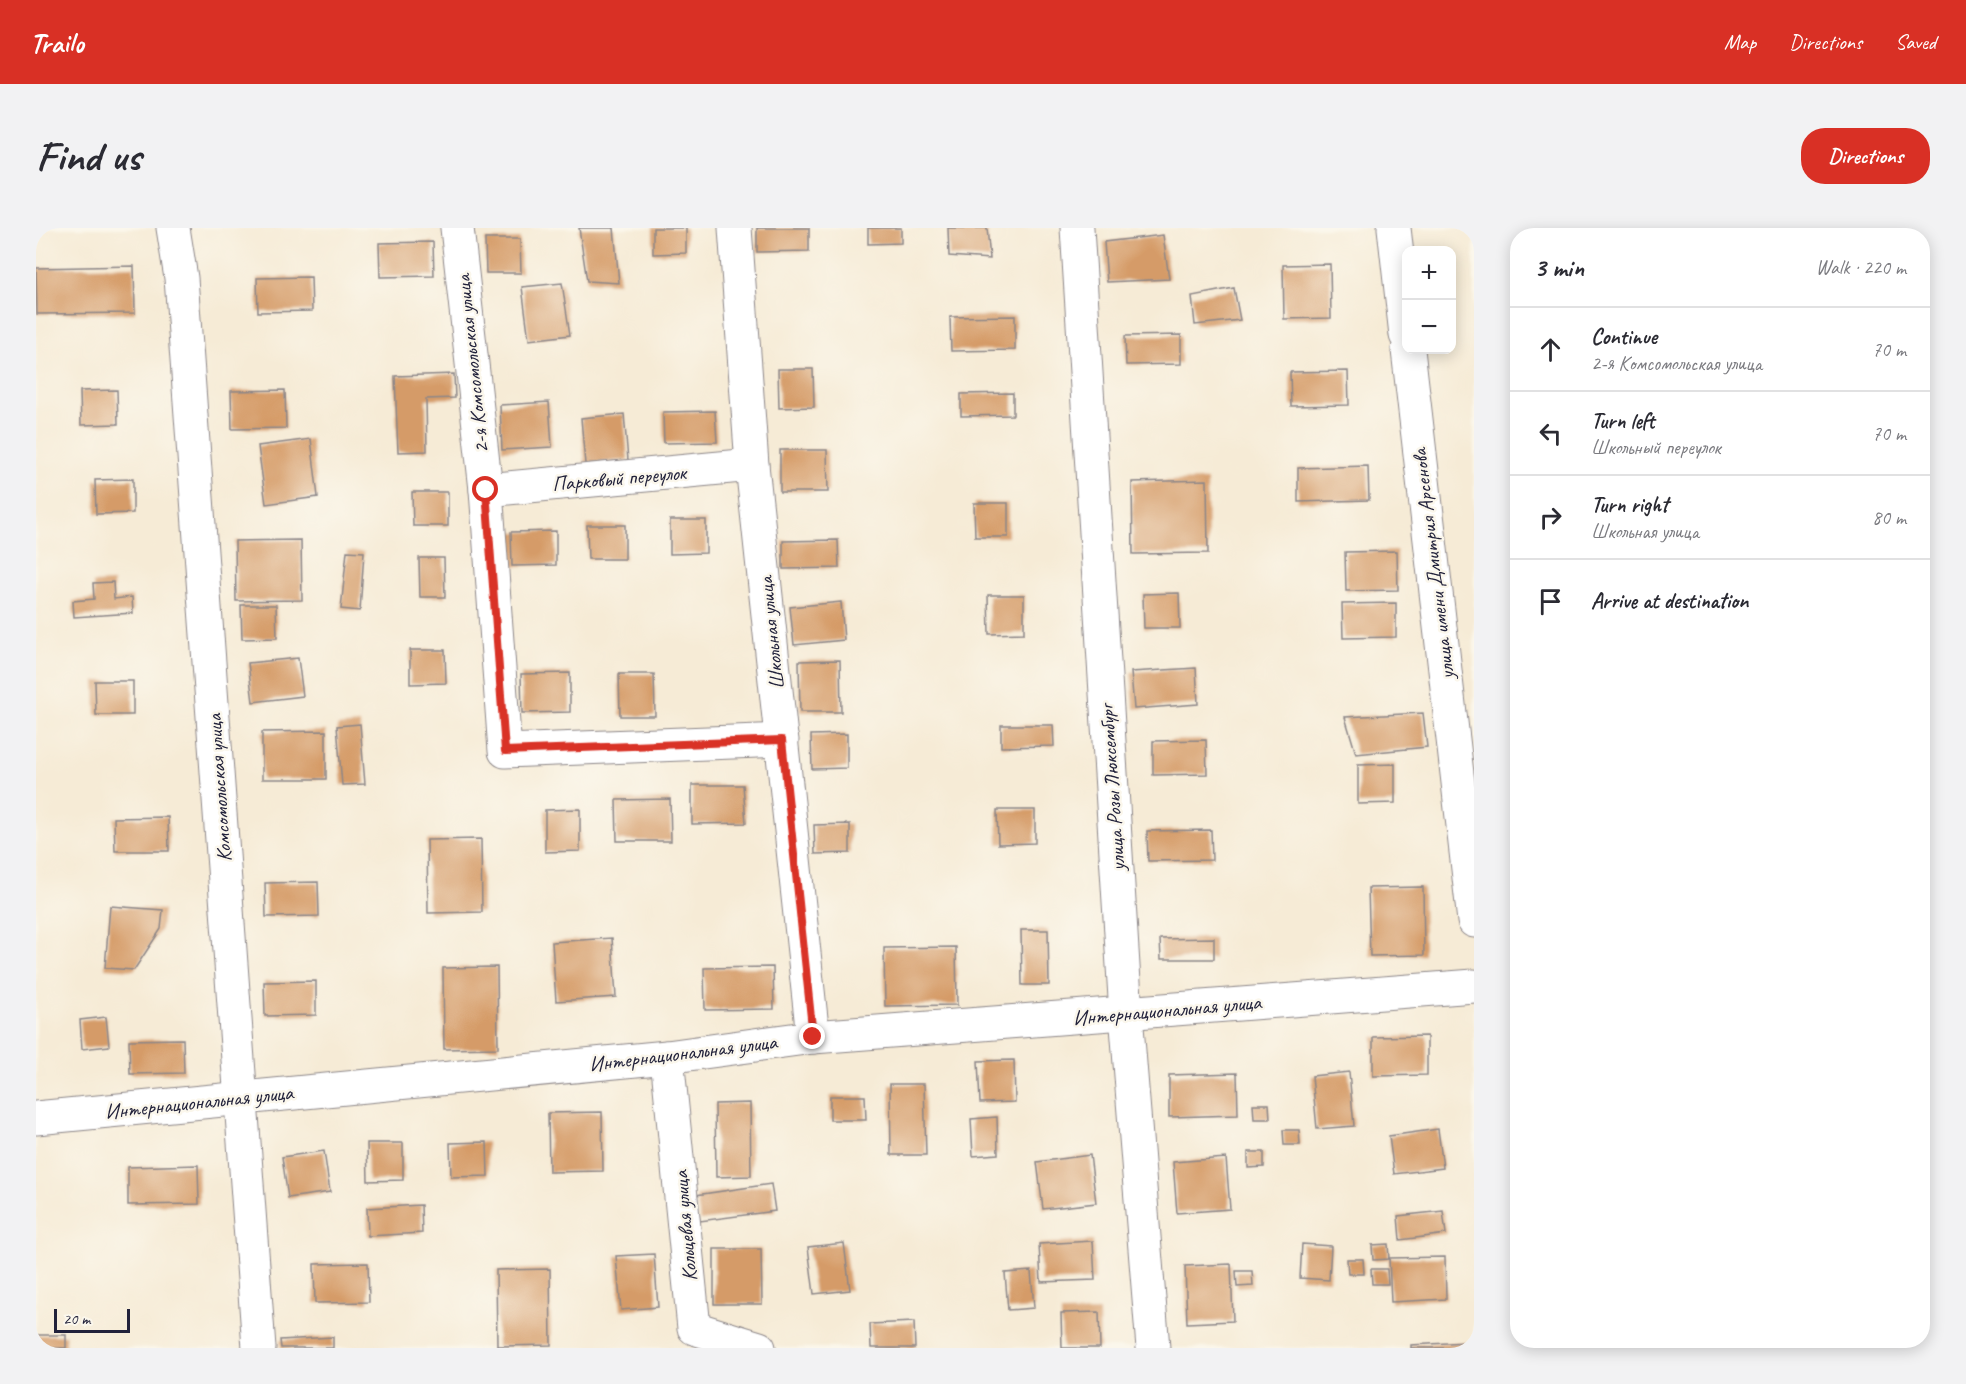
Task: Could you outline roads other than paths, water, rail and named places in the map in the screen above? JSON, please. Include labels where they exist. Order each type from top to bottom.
[{"type":"street","name":"Комсомольская улица","points":[[173,228],[181,278],[259,1348]]},
{"type":"street","name":"2-я Комсомольская улица","points":[[457,228],[486,490],[505,751],[782,740]]},
{"type":"street","name":"Школьная улица","points":[[735,228],[752,465],[813,1037]]},
{"type":"street","name":"улица Розы Люксембург","points":[[1077,228],[1126,1014],[1153,1348]]},
{"type":"street","points":[[1394,228],[1403,300]]},
{"type":"street","name":"улица имени Дмитрия Арсенова","points":[[1408,354],[1474,921]]},
{"type":"street","name":"Парковый переулок","points":[[486,490],[752,465]]},
{"type":"street","name":"Интернациональная улица","points":[[36,1118],[667,1057],[813,1037],[1474,986]]},
{"type":"street","name":"Кольцевая улица","points":[[667,1057],[694,1328],[698,1340],[759,1348]]}]
